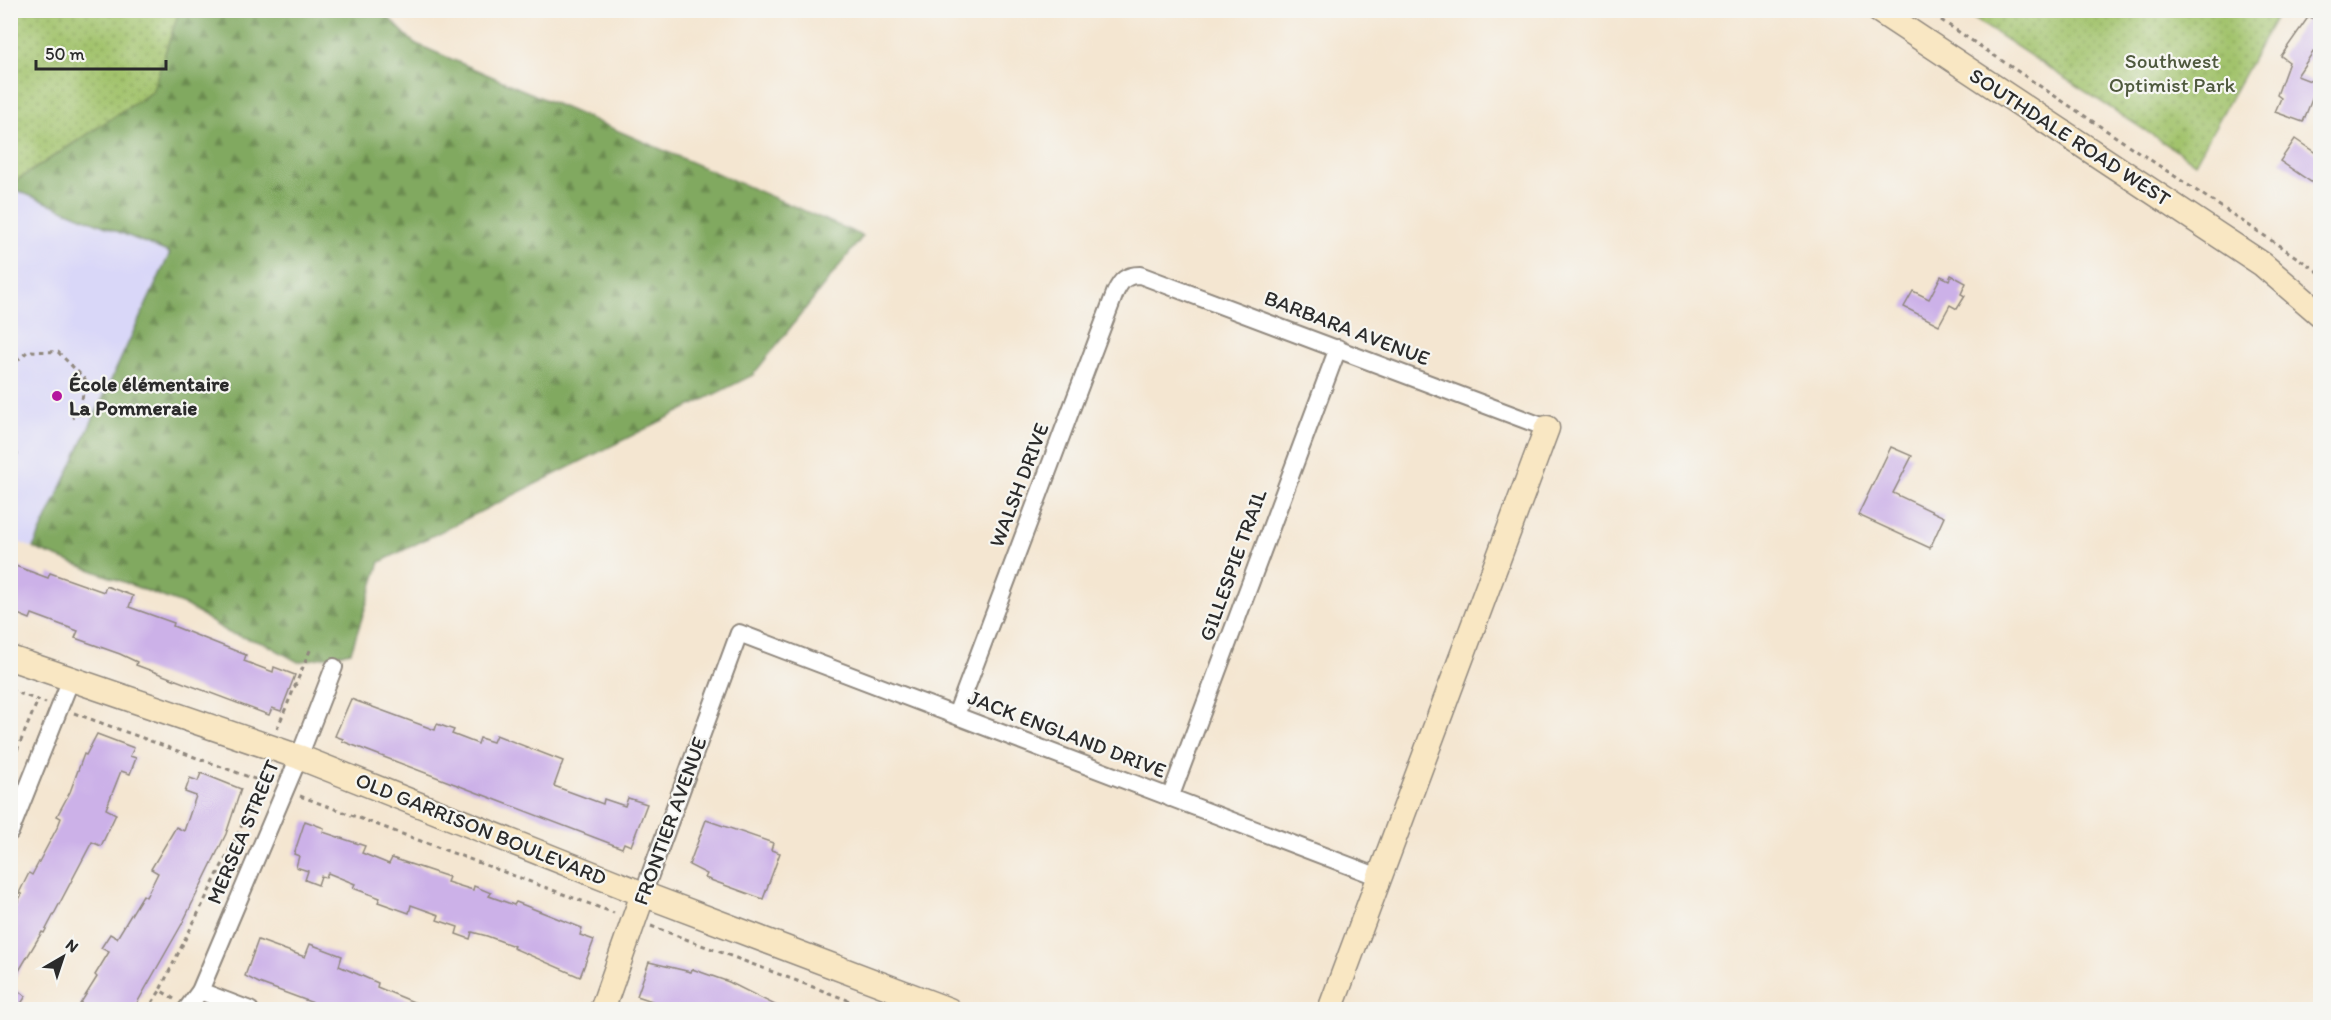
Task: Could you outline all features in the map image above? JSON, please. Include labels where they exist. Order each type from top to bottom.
[{"type":"street","name":"SOUTHDALE ROAD WEST","points":[[1878,10],[2262,264],[2320,314]]},
{"type":"street","name":"SOUTHDALE ROAD WEST","points":[[2262,264],[2320,292]]},
{"type":"street","name":"BARBARA AVENUE","points":[[1130,275],[1140,275],[1547,428]]},
{"type":"street","name":"WALSH DRIVE","points":[[956,715],[1115,293],[1120,282],[1130,275]]},
{"type":"street","name":"GILLESPIE TRAIL","points":[[1170,798],[1338,348]]},
{"type":"street","points":[[1330,1010],[1547,428]]},
{"type":"street","name":"JACK ENGLAND DRIVE","points":[[739,633],[1379,877]]},
{"type":"street","name":"FRONTIER AVENUE","points":[[602,1010],[739,633]]},
{"type":"street","name":"OLD GARRISON BOULEVARD","points":[[10,658],[299,757],[643,894],[949,1010]]},
{"type":"street","name":"MERSEA STREET","points":[[183,1006],[200,991],[299,757],[334,667]]},
{"type":"street","points":[[10,832],[71,679]]},
{"type":"street","points":[[200,991],[250,1010]]},
{"type":"path","points":[[1926,10],[2320,273]]},
{"type":"path","points":[[10,367],[28,351],[58,352],[85,379],[81,414],[72,418]]},
{"type":"path","points":[[10,435],[17,454],[10,465]]},
{"type":"path","points":[[273,740],[311,648]]},
{"type":"path","points":[[10,690],[50,704]]},
{"type":"path","points":[[10,767],[39,700]]},
{"type":"path","points":[[72,712],[282,789]]},
{"type":"path","points":[[147,1010],[160,990],[246,816],[260,781]]},
{"type":"path","points":[[293,793],[621,915]]},
{"type":"path","points":[[643,923],[874,1010]]},
{"type":"path","points":[[160,990],[183,1006]]},
{"type":"shaded area","name":"École élémentaire La Pommeraie","points":[[10,188],[170,253],[33,548],[11,539]]},
{"type":"green space","points":[[11,10],[179,11],[152,92],[11,184]]},
{"type":"green space","name":"Southwest Optimist Park","points":[[2279,10],[2195,163],[1962,11]]},
{"type":"green space","points":[[179,11],[382,11],[414,43],[863,236],[753,375],[380,562],[351,652],[298,662],[266,644],[229,633],[187,606],[33,548],[170,253],[11,188],[11,184],[152,92]]},
{"type":"building","points":[[2309,16],[2320,24],[2320,57],[2313,52],[2297,76],[2318,84],[2303,122],[2275,112],[2281,98],[2277,95],[2289,62],[2281,56]]},
{"type":"building","points":[[2295,139],[2320,156],[2320,188],[2280,161]]},
{"type":"building","points":[[1951,275],[1966,283],[1961,294],[1965,296],[1957,309],[1950,305],[1939,325],[1904,307],[1913,291],[1929,299],[1941,276],[1949,280]]},
{"type":"building","points":[[1891,447],[1912,456],[1893,493],[1944,517],[1930,548],[1858,515]]},
{"type":"building","points":[[10,564],[48,578],[50,573],[104,592],[106,586],[133,596],[129,607],[174,623],[173,626],[246,655],[244,661],[273,672],[274,667],[295,675],[281,711],[272,708],[269,715],[136,665],[137,662],[120,654],[75,638],[78,631],[32,614],[30,619],[10,611]]},
{"type":"building","points":[[351,699],[435,730],[437,724],[454,730],[452,734],[478,744],[480,738],[493,742],[496,735],[563,761],[554,786],[603,804],[604,799],[625,806],[628,798],[647,804],[631,846],[624,843],[622,848],[342,741],[343,739],[335,736]]},
{"type":"building","points":[[97,734],[134,748],[130,756],[136,758],[130,774],[121,771],[106,809],[116,814],[101,846],[92,842],[44,933],[42,932],[10,986],[10,916],[22,894],[19,893],[29,873],[32,875],[58,826],[61,818],[57,816],[70,792],[84,754],[86,755]]},
{"type":"building","points":[[201,773],[241,789],[226,834],[182,924],[133,1010],[88,1010],[80,1004],[109,952],[101,948],[110,934],[117,938],[143,895],[146,897],[158,873],[151,869],[176,827],[184,831],[196,796],[185,792],[190,778],[198,781]]},
{"type":"building","points":[[706,820],[773,843],[771,850],[780,853],[763,899],[705,878],[707,874],[689,865]]},
{"type":"building","points":[[305,821],[324,828],[323,832],[365,846],[362,853],[389,864],[392,858],[449,877],[447,882],[473,890],[474,886],[491,893],[489,896],[514,905],[516,902],[582,928],[580,935],[594,940],[580,977],[487,936],[472,932],[470,939],[456,934],[458,927],[437,920],[439,915],[411,905],[409,913],[378,902],[380,898],[353,888],[355,884],[328,873],[326,877],[321,876],[318,885],[305,880],[308,871],[296,867],[299,856],[294,854]]},
{"type":"building","points":[[258,940],[305,957],[310,944],[342,956],[339,966],[378,983],[377,987],[433,1010],[332,1010],[259,983],[245,976]]},
{"type":"building","points":[[649,962],[691,972],[692,969],[729,982],[785,1010],[649,1010],[652,1001],[637,996]]},
{"type":"building","points":[[10,986],[26,996],[17,1010],[10,1010]]},
{"type":"place","name":"École élémentaire La Pommeraie","points":[[57,396]]}]
